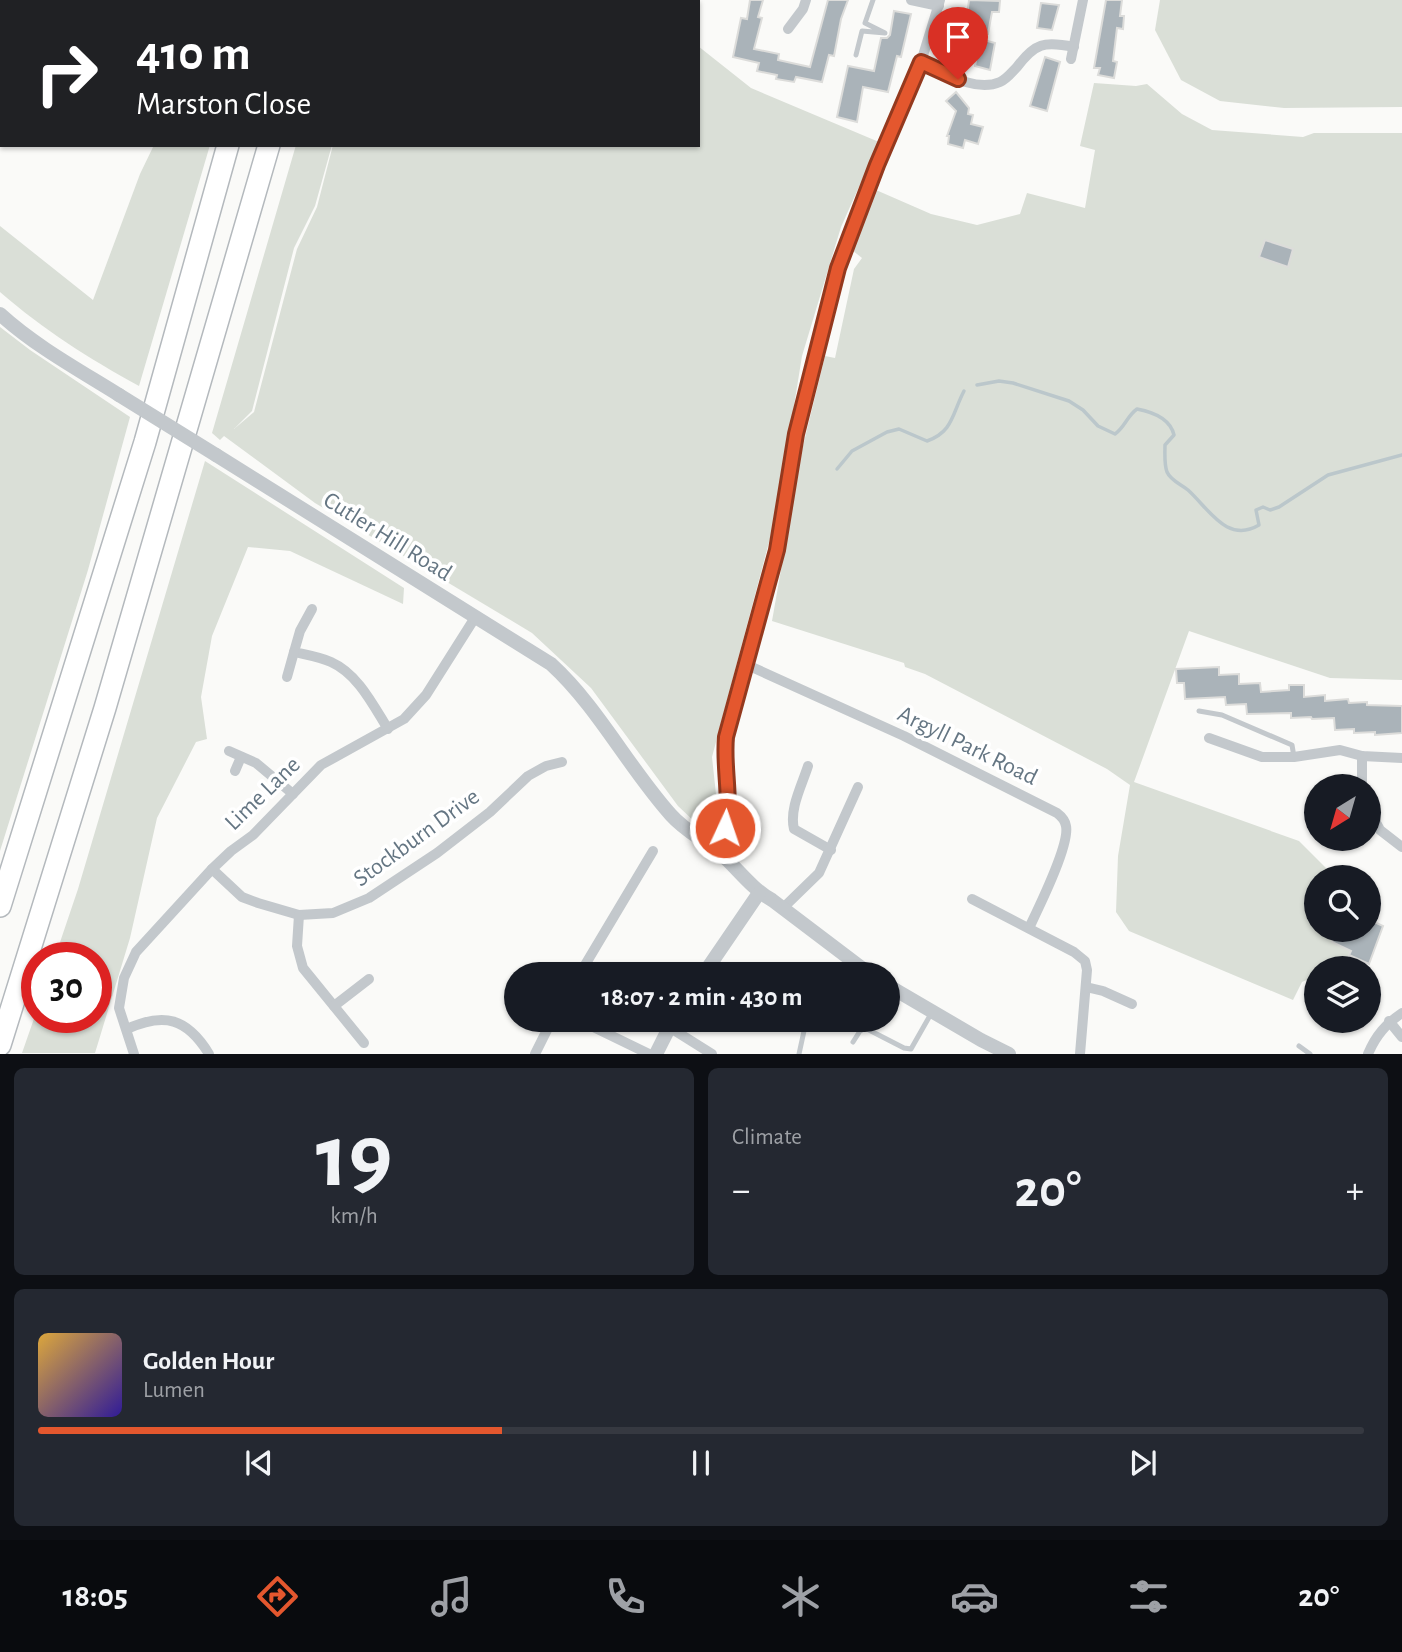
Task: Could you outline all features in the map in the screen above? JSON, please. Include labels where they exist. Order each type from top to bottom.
[{"type":"highway","points":[[0,906],[145,442],[227,147]]},
{"type":"highway","points":[[0,1045],[109,695],[268,147]]},
{"type":"street","points":[[788,29],[803,9],[806,0]]},
{"type":"street","points":[[708,845],[720,836],[727,821],[724,754],[726,737],[777,550],[796,434],[838,268],[872,177],[921,62],[939,3],[911,0]]},
{"type":"street","points":[[1072,59],[1083,0]]},
{"type":"street","points":[[921,62],[958,79],[990,84],[1000,82],[1009,75],[1032,48],[1053,44],[1074,47]]},
{"type":"street","name":"Cutler Hill Road","points":[[0,314],[45,348],[119,395],[539,656],[562,674],[639,777],[685,830],[723,856],[759,893],[854,962]]},
{"type":"street","points":[[287,677],[300,631],[312,609]]},
{"type":"street","name":"Lime Lane","points":[[134,1054],[119,1000],[132,959],[212,869],[231,850],[253,835],[328,761],[404,719],[426,695],[476,617]]},
{"type":"street","points":[[294,652],[334,663],[347,672],[388,729]]},
{"type":"street","name":"Argyll Park Road","points":[[745,664],[904,736],[1063,818],[1067,830],[1052,881],[1028,928]]},
{"type":"street","points":[[1209,738],[1262,757],[1294,757],[1340,750],[1362,756],[1402,758]]},
{"type":"street","points":[[229,751],[256,763],[293,794]]},
{"type":"street","points":[[1362,756],[1362,774]]},
{"type":"street","points":[[235,771],[241,757]]},
{"type":"street","name":"Stockburn Drive","points":[[212,869],[242,897],[299,915],[333,913],[369,898],[436,853],[490,812],[528,776],[562,762]]},
{"type":"street","points":[[808,766],[791,820],[794,829],[831,850]]},
{"type":"street","points":[[783,908],[819,873],[858,787]]},
{"type":"street","points":[[1381,831],[1402,847]]},
{"type":"street","points":[[587,962],[653,851]]},
{"type":"street","points":[[711,962],[759,893]]},
{"type":"street","points":[[972,899],[1081,957],[1087,970],[1080,1054]]},
{"type":"street","points":[[299,915],[297,946],[303,968],[364,1043]]},
{"type":"street","points":[[334,1006],[369,979]]},
{"type":"street","points":[[1086,987],[1103,991],[1132,1004]]},
{"type":"street","points":[[900,993],[1004,1053]]},
{"type":"street","points":[[1368,1054],[1376,1036],[1402,1013]]},
{"type":"street","points":[[127,1029],[154,1020],[178,1022],[197,1035],[209,1054]]},
{"type":"street","points":[[1390,1021],[1402,1037]]},
{"type":"street","points":[[535,1054],[546,1032]]},
{"type":"street","points":[[604,1032],[649,1054]]},
{"type":"street","points":[[656,1054],[667,1032]]},
{"type":"street","points":[[682,1032],[712,1054]]},
{"type":"lane","points":[[856,55],[862,31],[885,33],[865,23],[873,0]]},
{"type":"lane","points":[[1199,711],[1222,715],[1292,746],[1294,757]]},
{"type":"lane","points":[[853,1042],[865,1028],[911,1049],[932,1012]]},
{"type":"lane","points":[[799,1054],[804,1032]]},
{"type":"lane","points":[[1299,1046],[1310,1054]]},
{"type":"shaded area","points":[[1160,0],[1402,0],[1402,107],[1284,108],[1220,101],[1181,80],[1155,30]]},
{"type":"shaded area","points":[[700,48],[751,88],[879,142],[841,227],[802,356],[777,512],[712,757],[718,813],[708,827],[696,823],[678,806],[591,688],[532,633],[315,503],[224,436],[220,440],[212,433],[295,147],[331,147],[315,206],[294,248],[252,411],[234,429],[254,412],[297,249],[317,207],[332,147],[700,147]]},
{"type":"shaded area","points":[[1094,83],[1136,86],[1147,84],[1182,114],[1212,130],[1303,137],[1314,133],[1402,133],[1402,680],[1330,678],[1189,631],[1134,782],[1299,841],[1304,846],[1304,851],[1309,851],[1323,865],[1304,865],[1304,942],[1354,942],[1348,956],[1304,956],[1304,981],[1293,1000],[1129,931],[1116,912],[1118,856],[1130,785],[1107,769],[925,674],[905,667],[904,663],[772,621],[802,450],[825,356],[835,358],[854,269],[862,258],[852,250],[876,190],[931,214],[977,225],[1020,214],[1027,193],[1085,208],[1095,150],[1080,146]]},
{"type":"shaded area","points":[[153,147],[209,147],[139,386],[67,343],[0,292],[0,226],[93,300],[140,174]]},
{"type":"shaded area","points":[[0,327],[130,417],[88,570],[0,851]]},
{"type":"shaded area","points":[[205,461],[404,588],[403,604],[290,551],[248,547],[212,636],[201,697],[207,739],[196,742],[157,818],[130,938],[112,997],[112,942],[60,942]]},
{"type":"shaded area","points":[[29,1033],[101,1033],[95,1053],[22,1053]]},
{"type":"building","points":[[750,0],[763,0],[758,17],[762,18],[754,49],[779,54],[778,60],[810,67],[828,0],[848,0],[841,19],[834,56],[829,55],[822,82],[796,77],[794,82],[776,79],[777,75],[757,71],[759,63],[733,57],[741,18],[747,19]]},
{"type":"building","points":[[969,0],[1000,1],[999,12],[992,12],[988,34],[969,32],[969,23],[966,23]]},
{"type":"building","points":[[1106,0],[1122,0],[1120,16],[1124,16],[1123,29],[1117,28],[1114,78],[1098,75],[1100,68],[1094,68]]},
{"type":"building","points":[[1041,3],[1059,5],[1052,30],[1037,28]]},
{"type":"building","points":[[894,11],[911,14],[901,57],[897,56],[888,92],[863,87],[857,122],[837,117],[848,66],[874,71],[881,38],[890,35]]},
{"type":"building","points":[[980,39],[995,43],[990,70],[975,66]]},
{"type":"building","points":[[1045,57],[1060,62],[1047,111],[1030,106]]},
{"type":"building","points":[[956,92],[969,108],[968,114],[973,115],[971,124],[983,127],[978,144],[965,140],[963,148],[948,144],[947,136],[956,111],[946,101]]},
{"type":"building","points":[[1265,240],[1293,249],[1288,267],[1259,257]]},
{"type":"building","points":[[1219,667],[1219,675],[1239,674],[1239,684],[1260,683],[1261,692],[1289,690],[1289,685],[1304,685],[1304,697],[1325,695],[1325,701],[1348,699],[1349,703],[1402,706],[1402,733],[1375,735],[1375,732],[1354,733],[1354,729],[1335,730],[1334,718],[1291,718],[1291,713],[1247,714],[1246,704],[1226,705],[1225,697],[1185,699],[1184,683],[1177,683],[1176,669]]},
{"type":"building","points":[[1332,942],[1377,942],[1372,956],[1351,956],[1349,955],[1351,951]]},
{"type":"waterway","points":[[977,385],[999,381],[1013,383],[1069,401],[1083,410],[1098,426],[1115,434],[1137,409],[1160,417],[1169,424],[1174,435],[1165,445],[1165,466],[1169,475],[1219,522],[1237,530],[1248,530],[1259,525],[1256,510],[1279,507],[1328,475],[1402,455]]},
{"type":"waterway","points":[[837,469],[852,451],[887,432],[899,429],[927,441],[936,437],[951,421],[964,391]]},
{"type":"route","points":[[725,828],[728,813],[724,754],[726,737],[777,550],[796,434],[838,268],[851,229],[921,62],[958,79]]}]
